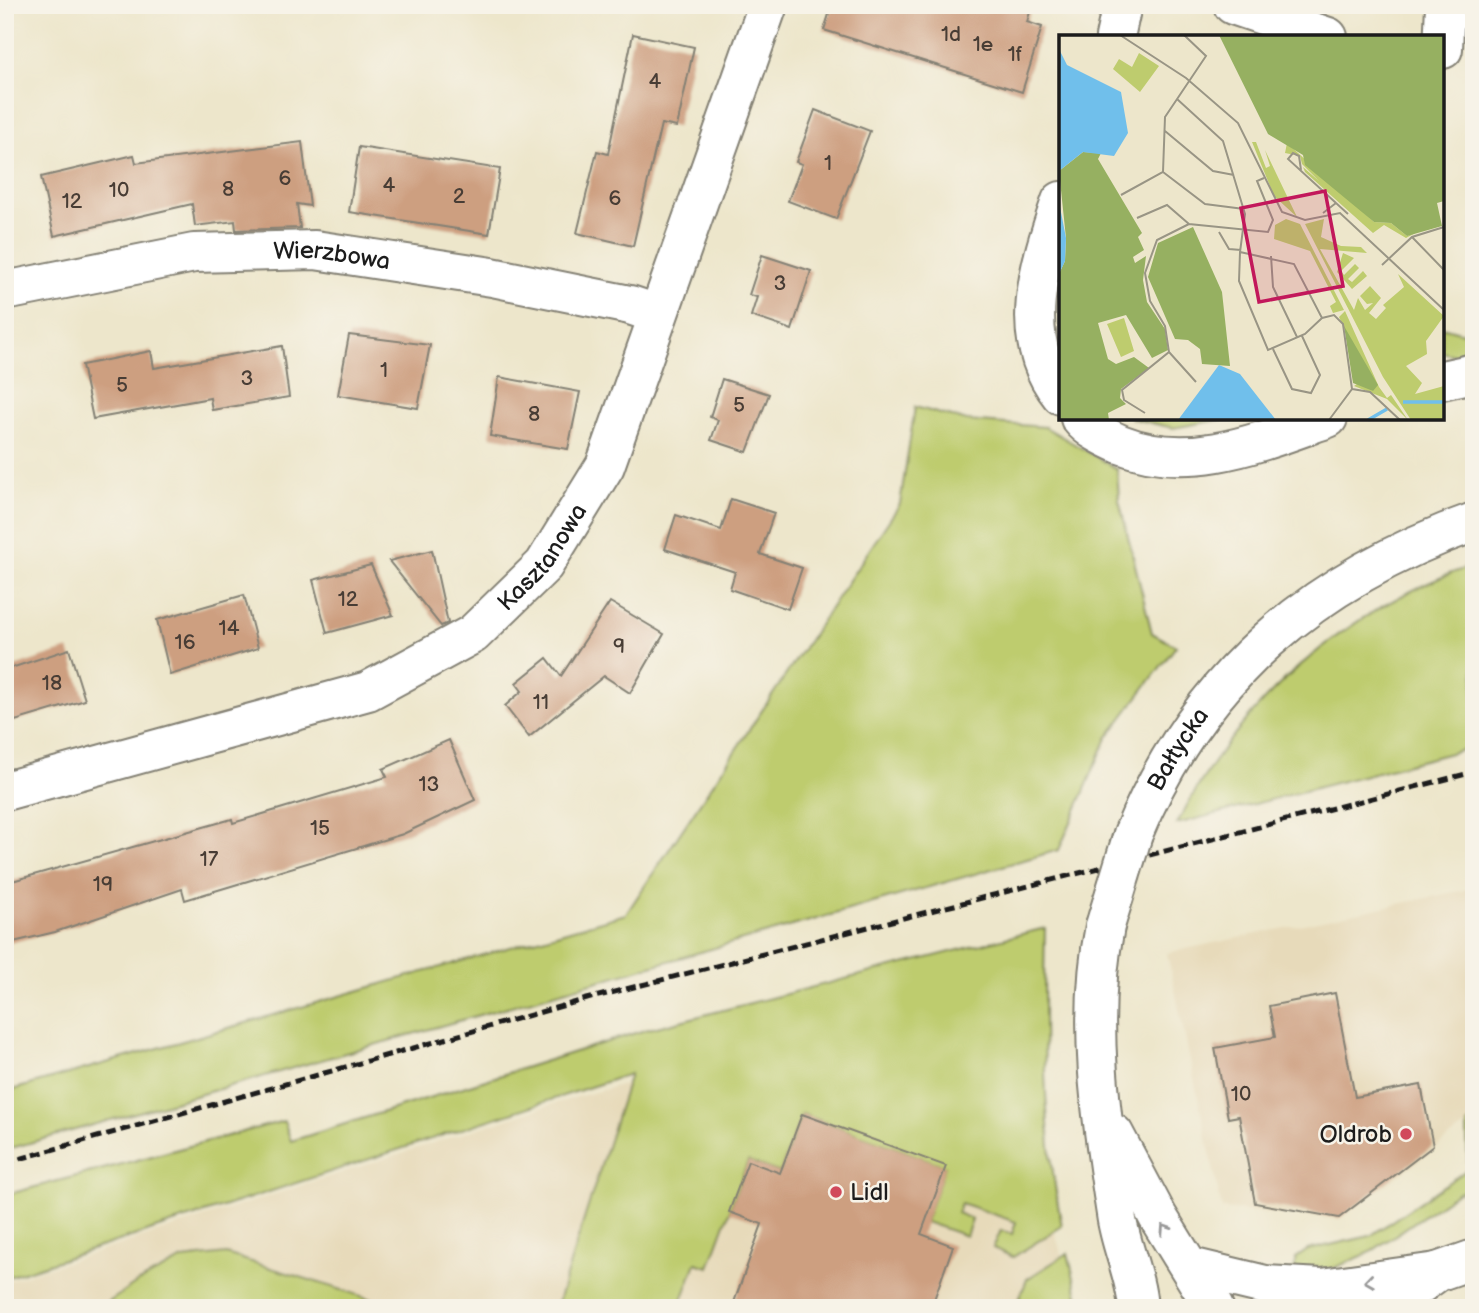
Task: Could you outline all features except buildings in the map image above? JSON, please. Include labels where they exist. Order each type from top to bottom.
[{"type":"street","name":"Kasztanowa","points":[[5,792],[368,691],[473,634],[544,565],[605,466],[768,5]]},
{"type":"street","points":[[1115,35],[1122,5]]},
{"type":"street","points":[[1233,5],[1322,35]]},
{"type":"street","points":[[1444,35],[1445,5]]},
{"type":"street","points":[[1444,49],[1474,47]]},
{"type":"street","points":[[1059,207],[1040,264],[1035,305],[1036,344],[1059,392]]},
{"type":"street","name":"Wierzbowa","points":[[5,291],[194,253],[315,250],[492,277],[630,305],[657,314]]},
{"type":"street","points":[[1444,380],[1474,373]]},
{"type":"street","points":[[1083,420],[1110,439],[1146,454],[1193,457],[1249,446],[1322,420]]},
{"type":"street","name":"Bałtycka","points":[[1139,1307],[1116,1216],[1096,1017],[1097,971],[1105,926],[1133,834],[1163,769],[1189,729],[1222,686],[1259,646],[1297,614],[1353,576],[1407,548],[1474,522]]},
{"type":"street","name":"Bałtycka","points":[[1104,1113],[1158,1217],[1214,1308]]},
{"type":"street","points":[[1190,1267],[1265,1284],[1311,1287],[1437,1272],[1474,1259]]},
{"type":"street","points":[[1387,1308],[1437,1272]]},
{"type":"shaded area","points":[[1474,888],[1474,1120],[1339,1219],[1222,1209],[1167,953]]},
{"type":"shaded area","points":[[681,1068],[1046,1199],[1066,1272],[1054,1308],[5,1308],[5,1282],[553,1104]]},
{"type":"green space","points":[[1444,328],[1474,336],[1474,352],[1453,355],[1444,353]]},
{"type":"green space","points":[[915,407],[967,421],[1045,427],[1117,469],[1119,500],[1152,633],[1176,646],[1107,738],[1059,850],[5,1150],[5,1092],[626,914],[900,504]]},
{"type":"green space","points":[[1139,420],[1218,420],[1173,428]]},
{"type":"green space","points":[[1474,565],[1474,747],[1177,824],[1202,780],[1231,739],[1264,700],[1300,666],[1339,634],[1381,607],[1426,584]]},
{"type":"green space","points":[[1045,928],[1044,1040],[1047,1115],[1062,1226],[1013,1257],[993,1248],[1001,1230],[1012,1234],[1016,1222],[961,1203],[957,1213],[972,1219],[966,1236],[925,1222],[945,1166],[802,1114],[780,1173],[748,1161],[709,1267],[696,1263],[679,1308],[556,1308],[630,1074],[5,1278],[5,1195],[284,1121],[291,1141],[645,1030]]},
{"type":"green space","points":[[1474,1120],[1474,1197],[1460,1191],[1369,1253],[1334,1268],[1294,1272],[1296,1258],[1308,1250],[1370,1236],[1468,1169],[1467,1125]]},
{"type":"green space","points":[[1068,1253],[1081,1308],[1016,1308],[1027,1279]]},
{"type":"green space","points":[[226,1254],[400,1308],[100,1308],[138,1282],[183,1259]]},
{"type":"railway","points":[[5,1163],[587,999],[1474,772]]},
{"type":"place","name":"Oldrob","points":[[1406,1134]]},
{"type":"place","name":"Lidl","points":[[836,1192]]}]
